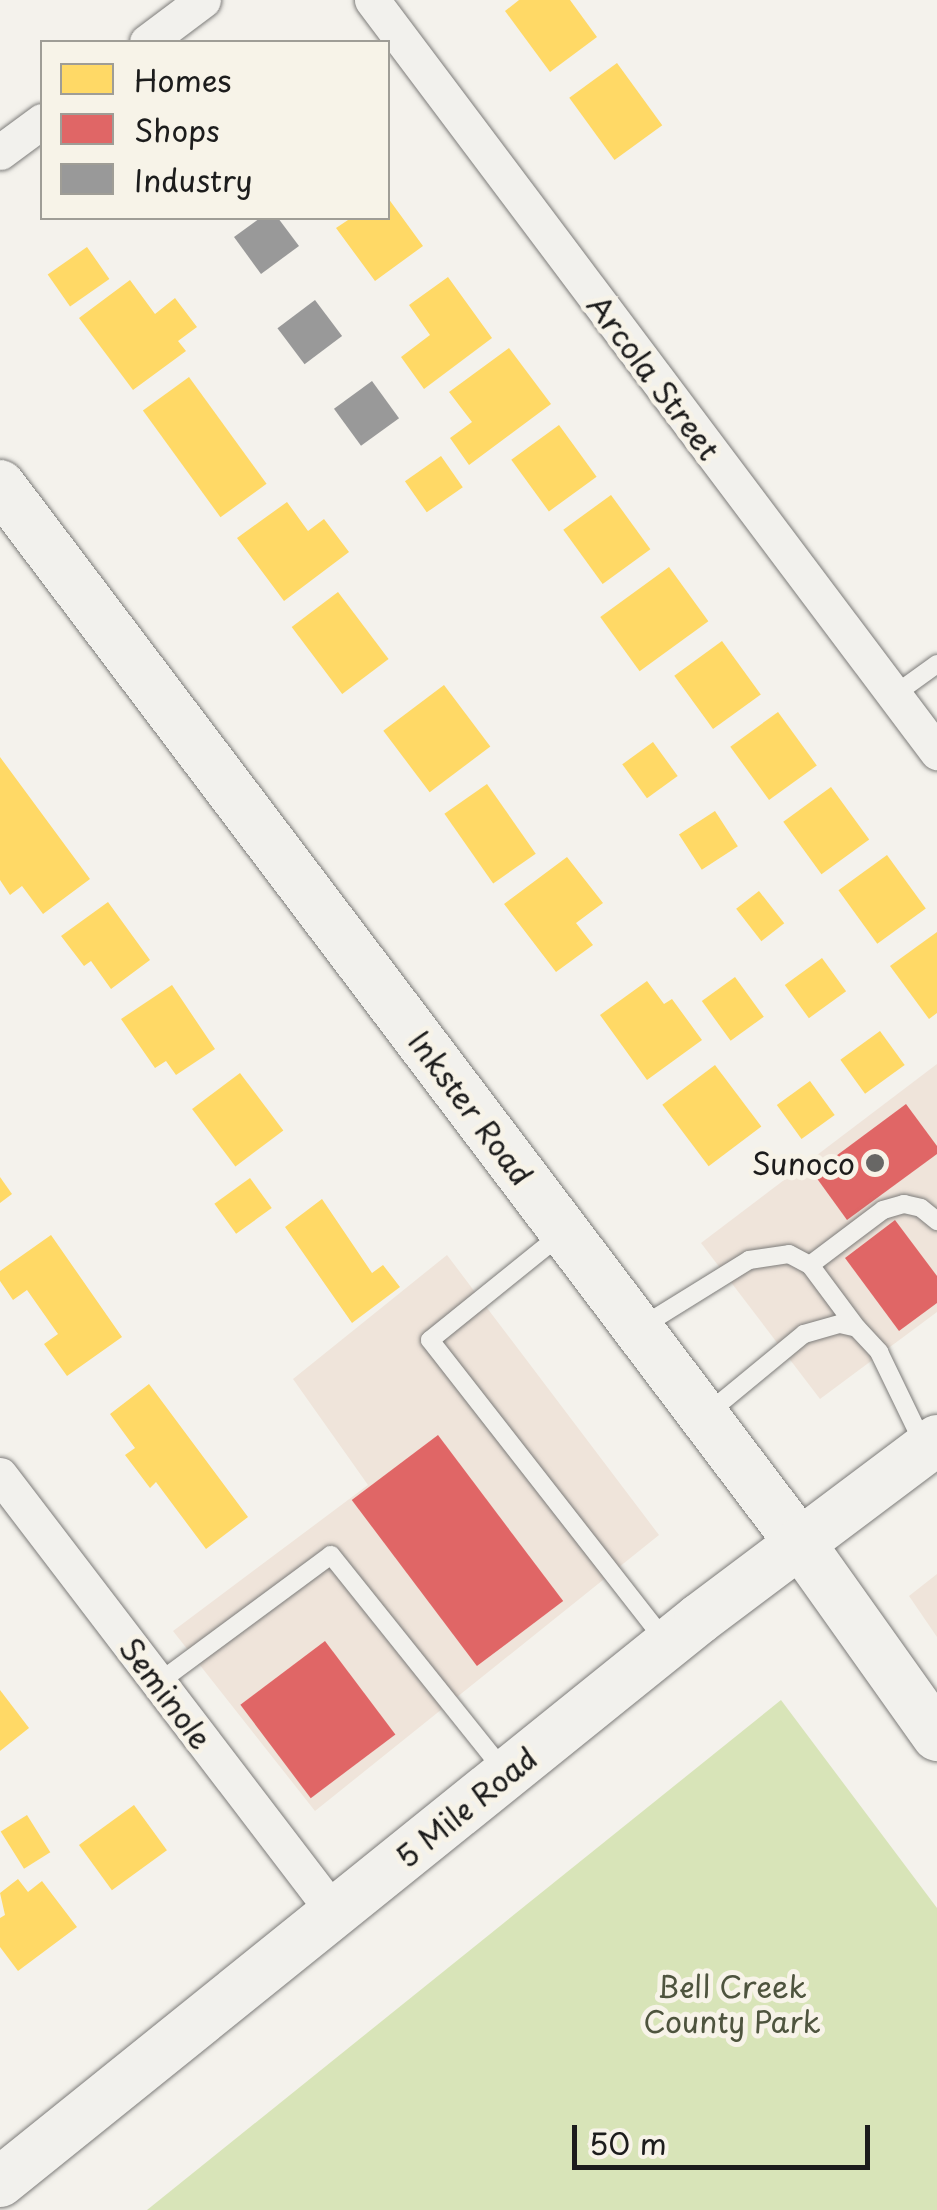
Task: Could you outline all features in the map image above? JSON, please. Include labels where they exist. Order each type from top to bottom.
[{"type":"main road","name":"Inkster Road","points":[[0,485],[800,1543],[937,1736]]},
{"type":"main road","name":"5 Mile Road","points":[[0,2182],[668,1645],[931,1444]]},
{"type":"street","points":[[149,40],[203,0]]},
{"type":"street","name":"Arcola Street","points":[[372,0],[937,752]]},
{"type":"street","points":[[0,152],[40,122]]},
{"type":"street","name":"Seminole","points":[[0,1476],[333,1911]]},
{"type":"lane","points":[[894,695],[937,664]]},
{"type":"lane","points":[[810,1265],[883,1210],[904,1204],[921,1208],[937,1220]]},
{"type":"lane","points":[[565,1232],[430,1340],[668,1645]]},
{"type":"lane","points":[[639,1329],[749,1260],[788,1254],[810,1265],[879,1352],[931,1444]]},
{"type":"lane","points":[[704,1416],[804,1334],[824,1325],[857,1328]]},
{"type":"lane","points":[[158,1682],[330,1555],[506,1775]]},
{"type":"shaded area","points":[[937,1064],[937,1312],[820,1399],[701,1243]]},
{"type":"shaded area","points":[[447,1255],[659,1535],[315,1811],[173,1631],[368,1485],[293,1379]]},
{"type":"shaded area","points":[[937,1574],[937,1637],[909,1596]]},
{"type":"green space","name":"Bell Creek County Park","points":[[781,1700],[937,1908],[937,2210],[147,2210]]},
{"type":"building: Homes","points":[[519,0],[570,0],[597,37],[550,72],[505,11]]},
{"type":"building: Homes","points":[[617,63],[662,125],[615,160],[569,98]]},
{"type":"building: Homes","points":[[390,201],[423,246],[375,281],[336,228],[348,220],[390,220]]},
{"type":"building: Homes","points":[[87,247],[109,279],[70,306],[48,275]]},
{"type":"building: Homes","points":[[448,277],[492,338],[424,389],[401,357],[430,335],[409,305]]},
{"type":"building: Homes","points":[[130,280],[155,314],[175,298],[197,327],[178,341],[186,351],[133,390],[79,318]]},
{"type":"building: Homes","points":[[509,348],[551,404],[469,465],[450,438],[472,422],[449,392]]},
{"type":"building: Homes","points":[[189,377],[267,484],[220,517],[143,411]]},
{"type":"building: Homes","points":[[559,425],[597,477],[549,511],[511,460]]},
{"type":"building: Homes","points":[[441,456],[463,487],[427,512],[405,481]]},
{"type":"building: Homes","points":[[611,495],[650,549],[603,584],[563,530]]},
{"type":"building: Homes","points":[[287,502],[308,531],[324,519],[349,552],[284,601],[237,538]]},
{"type":"building: Homes","points":[[669,567],[708,621],[640,671],[600,617]]},
{"type":"building: Homes","points":[[338,592],[389,659],[342,694],[292,627]]},
{"type":"building: Homes","points":[[722,641],[761,694],[713,729],[674,676]]},
{"type":"building: Homes","points":[[444,685],[490,746],[430,792],[383,731]]},
{"type":"building: Homes","points":[[778,712],[817,765],[769,800],[730,747]]},
{"type":"building: Homes","points":[[653,742],[678,776],[647,798],[622,764]]},
{"type":"building: Homes","points":[[0,757],[90,879],[43,914],[22,886],[10,895],[0,880]]},
{"type":"building: Homes","points":[[487,784],[536,854],[493,883],[444,814]]},
{"type":"building: Homes","points":[[831,787],[869,840],[821,874],[783,822]]},
{"type":"building: Homes","points":[[715,811],[738,846],[702,870],[679,834]]},
{"type":"building: Homes","points":[[887,855],[926,908],[877,944],[838,890]]},
{"type":"building: Homes","points":[[567,857],[603,903],[576,923],[593,945],[556,972],[504,904]]},
{"type":"building: Homes","points":[[759,891],[784,923],[761,941],[736,909]]},
{"type":"building: Homes","points":[[108,902],[150,960],[111,989],[91,961],[84,966],[61,936]]},
{"type":"building: Homes","points":[[937,932],[937,1013],[929,1019],[890,966]]},
{"type":"building: Homes","points":[[822,958],[846,991],[809,1018],[785,985]]},
{"type":"building: Homes","points":[[735,977],[764,1017],[731,1041],[702,1001]]},
{"type":"building: Homes","points":[[647,981],[664,1004],[672,999],[702,1040],[647,1080],[600,1015]]},
{"type":"building: Homes","points":[[172,985],[215,1049],[176,1075],[166,1061],[155,1068],[121,1019]]},
{"type":"building: Homes","points":[[880,1031],[905,1065],[865,1094],[840,1060]]},
{"type":"building: Homes","points":[[715,1065],[761,1126],[709,1166],[662,1105]]},
{"type":"building: Homes","points":[[240,1073],[283,1131],[235,1167],[192,1109]]},
{"type":"building: Homes","points":[[810,1081],[835,1115],[802,1139],[777,1105]]},
{"type":"building: Homes","points":[[0,1177],[12,1194],[0,1203]]},
{"type":"building: Homes","points":[[250,1178],[272,1208],[236,1234],[214,1204]]},
{"type":"building: Homes","points":[[322,1199],[372,1273],[383,1265],[400,1287],[352,1323],[285,1227]]},
{"type":"building: Homes","points":[[51,1235],[122,1337],[67,1376],[44,1344],[58,1334],[27,1290],[13,1300],[0,1281],[0,1271]]},
{"type":"building: Homes","points":[[149,1384],[248,1517],[206,1549],[156,1482],[150,1488],[125,1455],[135,1448],[110,1414]]},
{"type":"building: Homes","points":[[0,1690],[29,1728],[0,1751]]},
{"type":"building: Homes","points":[[134,1805],[167,1850],[112,1890],[79,1845]]},
{"type":"building: Homes","points":[[27,1815],[50,1852],[24,1869],[1,1831]]},
{"type":"building: Homes","points":[[18,1879],[28,1892],[42,1881],[77,1927],[18,1971],[0,1947],[0,1918],[5,1915],[0,1893]]},
{"type":"building: Shops","name":"Sunoco","points":[[906,1104],[937,1146],[937,1154],[847,1220],[813,1173]]},
{"type":"building: Shops","points":[[895,1220],[937,1276],[937,1303],[899,1331],[845,1258]]},
{"type":"building: Shops","points":[[438,1435],[563,1601],[477,1666],[352,1500]]},
{"type":"building: Shops","points":[[325,1641],[395,1734],[311,1798],[240,1705]]},
{"type":"building: Industry","points":[[257,220],[280,220],[299,246],[261,274],[234,237]]},
{"type":"building: Industry","points":[[315,300],[342,336],[305,364],[277,328]]},
{"type":"building: Industry","points":[[372,381],[399,418],[361,446],[334,409]]},
{"type":"place","name":"Sunoco","points":[[875,1163]]}]
